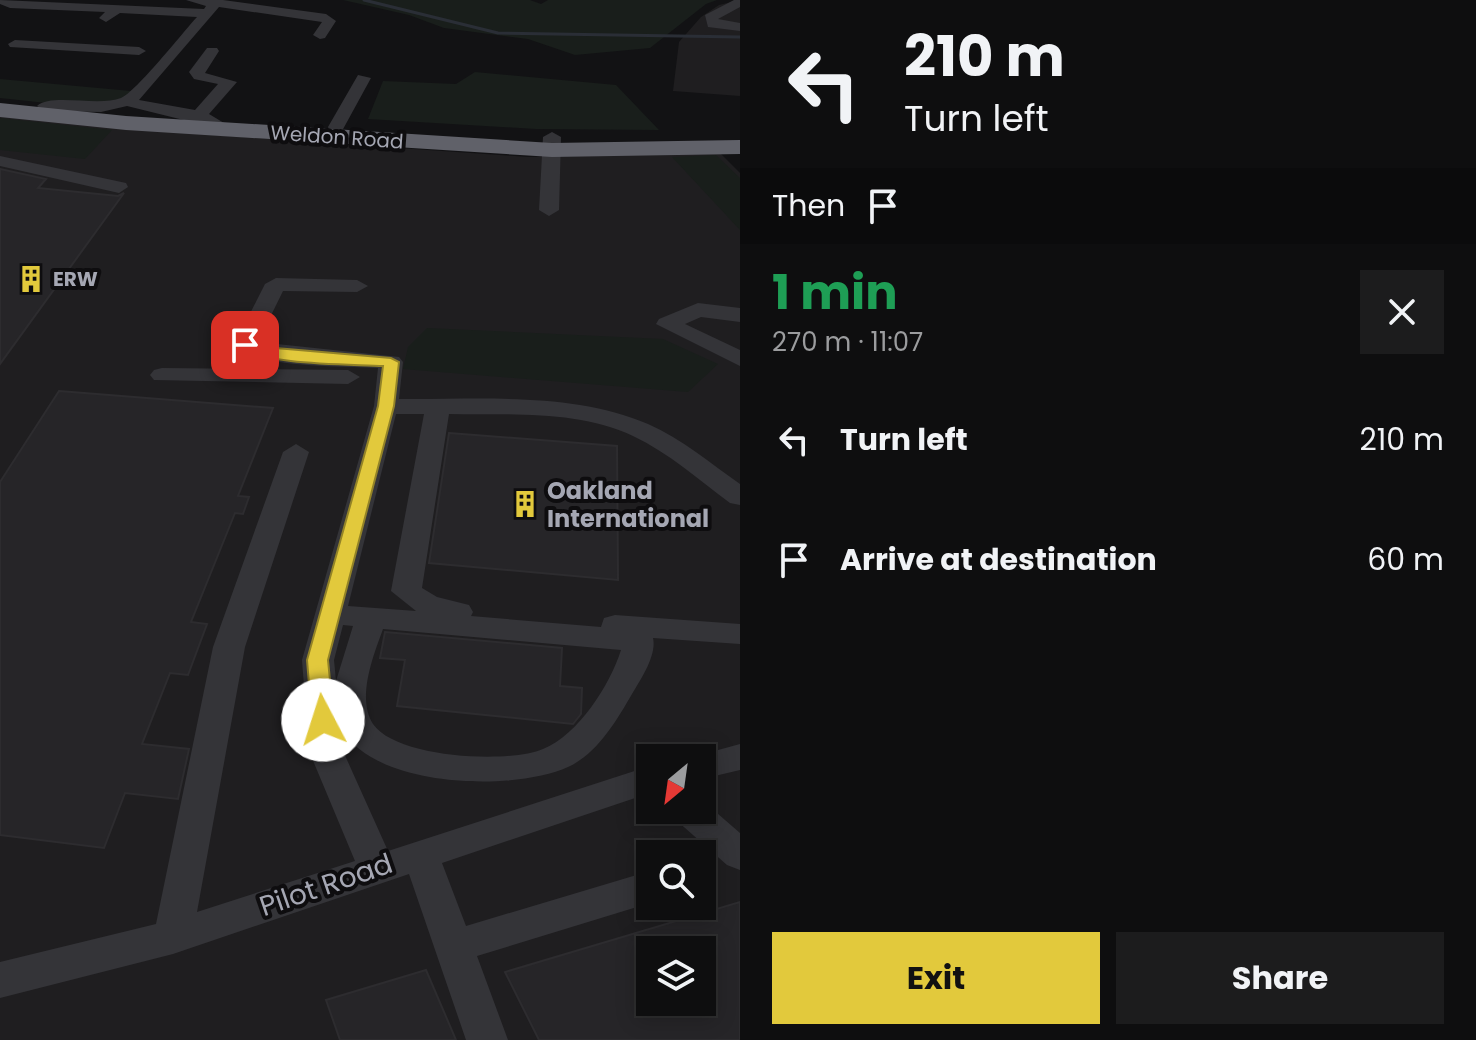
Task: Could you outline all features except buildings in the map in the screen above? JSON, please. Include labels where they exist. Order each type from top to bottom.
[{"type":"highway","name":"Weldon Road","points":[[0,102],[552,143]]},
{"type":"highway","name":"Weldon Road","points":[[0,110],[211,117],[552,143],[740,147]]},
{"type":"highway","name":"Weldon Road","points":[[683,144],[740,140]]},
{"type":"street","points":[[1,0],[10,4],[112,14],[275,5],[326,18],[329,21],[320,35]]},
{"type":"street","points":[[193,0],[212,8]]},
{"type":"street","points":[[740,2],[717,11],[710,18],[713,24],[740,27]]},
{"type":"street","points":[[60,46],[87,37],[165,40],[212,8]]},
{"type":"street","points":[[717,11],[740,17]]},
{"type":"street","points":[[129,101],[177,51],[165,40]]},
{"type":"street","points":[[15,44],[139,51]]},
{"type":"street","points":[[211,117],[229,82],[199,76],[197,72],[212,51]]},
{"type":"street","points":[[336,127],[363,78]]},
{"type":"street","points":[[167,94],[164,96],[168,100],[211,117]]},
{"type":"street","points":[[45,106],[101,107],[129,101],[211,117]]},
{"type":"street","points":[[549,210],[552,143]]},
{"type":"street","points":[[0,161],[119,187]]},
{"type":"street","points":[[357,286],[276,284],[245,345],[261,352],[389,382],[438,408],[538,411],[625,424],[670,447],[740,497]]},
{"type":"street","points":[[740,315],[698,310],[667,324],[740,359]]},
{"type":"street","points":[[162,375],[389,382]]},
{"type":"street","points":[[376,867],[326,751],[318,660],[389,382]]},
{"type":"street","points":[[438,408],[406,591],[409,595],[442,609],[492,618],[740,634]]},
{"type":"street","points":[[173,937],[229,647],[296,452]]},
{"type":"street","points":[[330,614],[639,641],[636,659],[608,705],[557,758],[515,768],[468,767],[429,763],[378,749],[359,732],[352,697],[353,671],[372,618]]},
{"type":"street","points":[[716,763],[740,757]]},
{"type":"street","name":"Pilot Road","points":[[0,980],[173,937],[376,867],[636,784]]},
{"type":"street","points":[[705,824],[740,855]]},
{"type":"street","points":[[420,853],[487,1040]]},
{"type":"street","points":[[454,946],[636,891]]},
{"type":"shaded area","points":[[343,0],[530,0],[541,4],[548,0],[717,0],[706,4],[650,48],[575,55],[528,39],[444,28],[409,15]]},
{"type":"shaded area","points":[[740,0],[740,96],[673,91],[679,42],[701,17],[719,5]]},
{"type":"shaded area","points":[[475,72],[616,85],[659,130],[536,129],[368,119],[383,81],[456,84]]},
{"type":"shaded area","points":[[0,79],[131,91],[122,101],[65,105],[0,98]]},
{"type":"shaded area","points":[[0,116],[129,129],[528,157],[720,153],[740,173],[740,1040],[0,1040]]},
{"type":"shaded area","points":[[0,118],[112,130],[85,159],[0,150]]},
{"type":"shaded area","points":[[716,155],[740,178],[740,230],[672,157]]},
{"type":"shaded area","points":[[427,328],[663,339],[718,364],[688,392],[403,369],[408,347]]},
{"type":"waterway","points":[[364,0],[498,33],[740,37]]},
{"type":"place","name":"ERW","points":[[31,279]]},
{"type":"place","name":"Oakland International","points":[[525,504]]},
{"type":"route","points":[[245,345],[261,352],[391,362],[386,406],[318,660],[323,720]]}]
